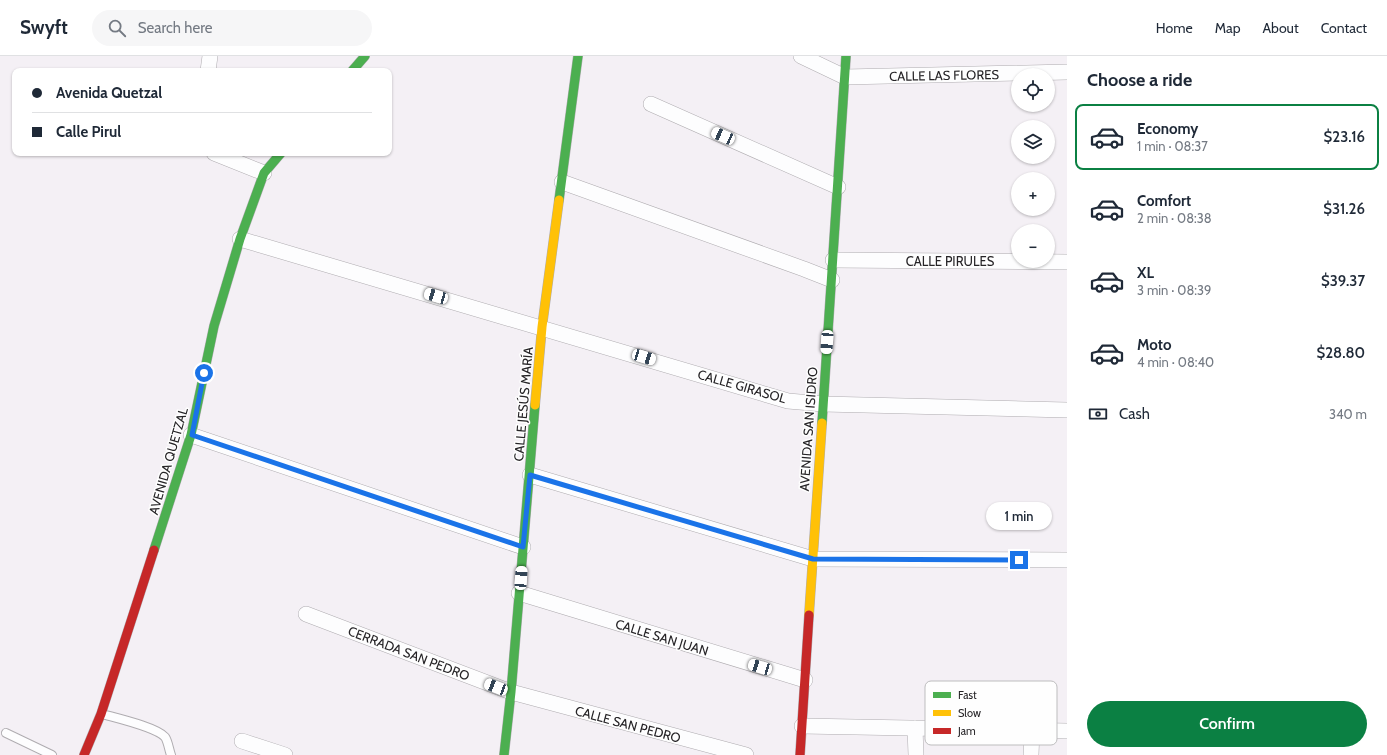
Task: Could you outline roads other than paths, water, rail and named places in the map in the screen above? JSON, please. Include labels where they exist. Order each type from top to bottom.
[{"type":"main road","points":[[355,68],[365,56]]},
{"type":"main road","name":"CALLE JESÚS MARÍA","points":[[504,755],[511,692],[542,327],[578,56]]},
{"type":"main road","name":"AVENIDA SAN ISIDRO","points":[[800,755],[846,56]]},
{"type":"main road","name":"AVENIDA QUETZAL","points":[[84,755],[101,714],[192,435],[214,326],[240,239],[264,173],[278,156]]},
{"type":"street","points":[[208,68],[210,56]]},
{"type":"street","points":[[801,56],[845,77]]},
{"type":"street","name":"CALLE LAS FLORES","points":[[845,77],[1067,72]]},
{"type":"street","points":[[651,104],[838,187]]},
{"type":"street","points":[[222,156],[264,173]]},
{"type":"street","points":[[562,182],[832,280]]},
{"type":"street","name":"CALLE GIRASOL","points":[[240,239],[542,327],[788,401],[823,404],[1067,410]]},
{"type":"street","name":"CALLE PIRULES","points":[[833,260],[1067,262]]},
{"type":"street","points":[[192,435],[523,547]]},
{"type":"street","points":[[530,475],[813,559],[1067,560]]},
{"type":"street","name":"CALLE SAN JUAN","points":[[519,593],[805,680]]},
{"type":"street","name":"CERRADA SAN PEDRO","points":[[306,614],[511,692]]},
{"type":"street","name":"CALLE SAN PEDRO","points":[[511,692],[746,755]]},
{"type":"street","points":[[802,726],[925,728]]},
{"type":"street","points":[[915,728],[916,755]]},
{"type":"street","points":[[242,741],[284,755]]},
{"type":"street","points":[[1031,745],[1031,755]]},
{"type":"lane","points":[[101,714],[126,720],[157,732],[165,737],[171,755]]},
{"type":"lane","points":[[6,733],[52,755]]}]
